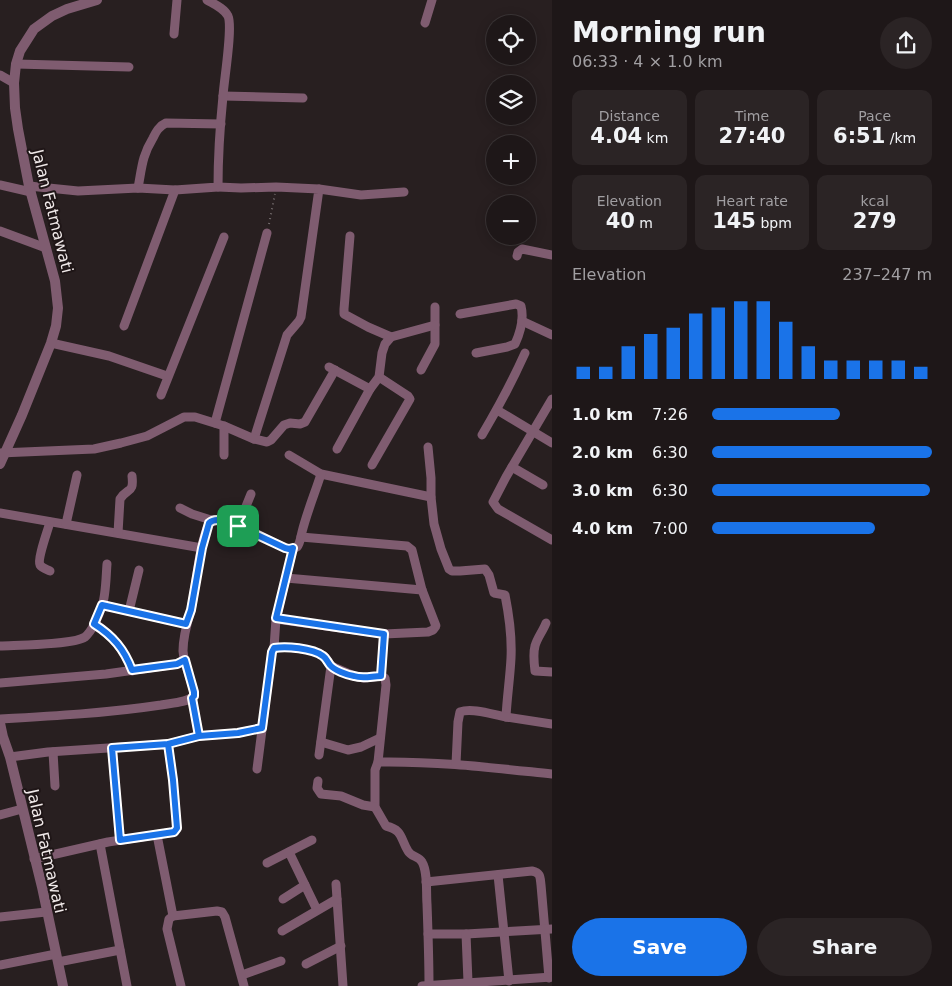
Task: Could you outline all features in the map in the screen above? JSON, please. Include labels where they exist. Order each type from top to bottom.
[{"type":"street","name":"Jalan Fatmawati","points":[[0,464],[2,453],[22,415],[51,343],[56,326],[58,308],[55,281],[30,189],[14,108],[16,64],[20,51],[34,29],[67,8],[97,0]]},
{"type":"street","points":[[174,34],[177,0]]},
{"type":"street","points":[[207,0],[224,11],[229,19],[218,187]]},
{"type":"street","points":[[425,23],[432,0]]},
{"type":"street","points":[[16,64],[129,67]]},
{"type":"street","points":[[0,75],[14,83]]},
{"type":"street","points":[[223,96],[303,98]]},
{"type":"street","points":[[138,188],[145,154],[157,130],[163,124],[221,124]]},
{"type":"street","points":[[0,184],[30,189],[78,191],[138,188],[175,190],[218,187],[276,187],[318,189],[361,195],[404,192]]},
{"type":"street","points":[[254,439],[287,335],[301,317],[318,189]]},
{"type":"street","points":[[124,326],[175,190]]},
{"type":"street","points":[[0,231],[46,248]]},
{"type":"street","points":[[224,456],[220,424],[267,233]]},
{"type":"street","points":[[350,236],[344,314],[391,337]]},
{"type":"street","points":[[160,395],[224,237]]},
{"type":"street","points":[[516,256],[522,249],[552,255]]},
{"type":"street","points":[[460,314],[518,304],[521,306],[522,321],[515,344],[476,353]]},
{"type":"street","points":[[420,370],[435,344],[435,308]]},
{"type":"street","points":[[522,321],[552,335]]},
{"type":"street","points":[[337,449],[378,378],[385,344],[391,337],[435,325]]},
{"type":"street","points":[[51,343],[109,356],[167,376]]},
{"type":"street","points":[[482,435],[497,410],[525,353]]},
{"type":"street","points":[[2,453],[94,449],[147,436],[184,417],[195,417],[220,424],[254,439],[267,442],[284,425],[305,422],[332,368],[370,389]]},
{"type":"street","points":[[372,465],[410,399],[378,378]]},
{"type":"street","points":[[552,399],[493,502],[498,509],[552,540]]},
{"type":"street","points":[[497,410],[552,443]]},
{"type":"street","points":[[428,447],[431,478],[430,497],[434,524],[449,569],[460,571],[485,568],[490,575],[494,593],[506,595],[511,657],[506,717]]},
{"type":"street","points":[[288,455],[322,474],[430,497]]},
{"type":"street","points":[[512,467],[543,485]]},
{"type":"street","points":[[180,508],[211,520],[220,520],[238,526],[289,549],[297,547],[322,474]]},
{"type":"street","points":[[66,524],[77,475]]},
{"type":"street","points":[[118,533],[120,499],[131,490],[132,476]]},
{"type":"street","points":[[238,526],[251,494]]},
{"type":"street","points":[[0,513],[202,548]]},
{"type":"street","points":[[199,736],[192,698],[194,692],[183,650],[186,624],[191,610],[202,548],[207,526],[211,520]]},
{"type":"street","points":[[50,522],[38,562],[41,567],[50,571]]},
{"type":"street","points":[[276,618],[384,634],[428,632],[436,626],[422,590],[412,550],[407,546],[301,537]]},
{"type":"street","points":[[257,769],[274,648],[276,618],[293,548]]},
{"type":"street","points":[[0,646],[68,642],[86,636],[94,624],[102,605],[107,564]]},
{"type":"street","points":[[129,611],[139,570]]},
{"type":"street","points":[[286,578],[422,590]]},
{"type":"street","points":[[102,605],[186,624]]},
{"type":"street","points":[[546,623],[535,646],[535,670],[552,672]]},
{"type":"street","points":[[94,624],[106,631],[117,642],[132,670]]},
{"type":"street","points":[[381,676],[384,634]]},
{"type":"street","points":[[274,648],[302,649],[320,654],[325,657],[331,666],[354,676],[364,678],[381,676],[385,678],[386,685],[378,762],[375,770],[375,807],[386,826],[397,830],[402,836],[404,845],[409,853],[424,864],[429,986]]},
{"type":"street","points":[[0,683],[106,674],[177,664],[185,660]]},
{"type":"street","points":[[319,755],[331,666]]},
{"type":"street","points":[[0,721],[152,706],[186,701],[192,698]]},
{"type":"street","points":[[456,764],[458,722],[460,712],[463,710],[552,724]]},
{"type":"street","name":"Jalan Fatmawati","points":[[0,721],[42,888],[63,986]]},
{"type":"street","points":[[10,757],[168,744],[199,736],[238,733],[262,728]]},
{"type":"street","points":[[321,742],[348,750],[361,747],[380,738]]},
{"type":"street","points":[[34,859],[120,840],[174,832],[177,828],[168,744]]},
{"type":"street","points":[[112,748],[120,840]]},
{"type":"street","points":[[53,752],[55,786]]},
{"type":"street","points":[[378,762],[456,764],[552,774]]},
{"type":"street","points":[[318,781],[317,788],[321,794],[341,796],[363,805],[375,807]]},
{"type":"street","points":[[0,815],[22,809]]},
{"type":"street","points":[[157,835],[173,916]]},
{"type":"street","points":[[267,863],[312,840]]},
{"type":"street","points":[[100,844],[127,986]]},
{"type":"street","points":[[289,852],[317,910]]},
{"type":"street","points":[[422,986],[550,978],[549,929],[537,872],[426,882]]},
{"type":"street","points":[[498,875],[509,981]]},
{"type":"street","points":[[336,884],[343,986]]},
{"type":"street","points":[[283,899],[305,886]]},
{"type":"street","points":[[282,931],[338,899]]},
{"type":"street","points":[[181,986],[166,928],[169,920],[173,916],[212,911],[222,912],[225,918],[232,937],[244,986]]},
{"type":"street","points":[[0,917],[46,912]]},
{"type":"street","points":[[428,934],[466,934],[549,929]]},
{"type":"street","points":[[466,934],[468,982]]},
{"type":"street","points":[[306,964],[341,946]]},
{"type":"street","points":[[0,965],[120,950]]},
{"type":"street","points":[[242,975],[281,961]]},
{"type":"path","points":[[267,233],[276,187]]},
{"type":"route","points":[[238,526],[215,519],[211,520],[207,526],[191,610],[186,624],[102,605],[94,624],[106,631],[117,642],[132,670],[177,664],[185,660],[194,692],[192,698],[199,736],[168,744],[177,828],[174,832],[120,840],[112,748],[168,744],[188,738],[199,736],[238,733],[262,728],[274,648],[302,649],[320,654],[325,657],[331,666],[354,676],[364,678],[381,676],[384,634],[276,618],[293,548],[285,548],[238,526]]}]
